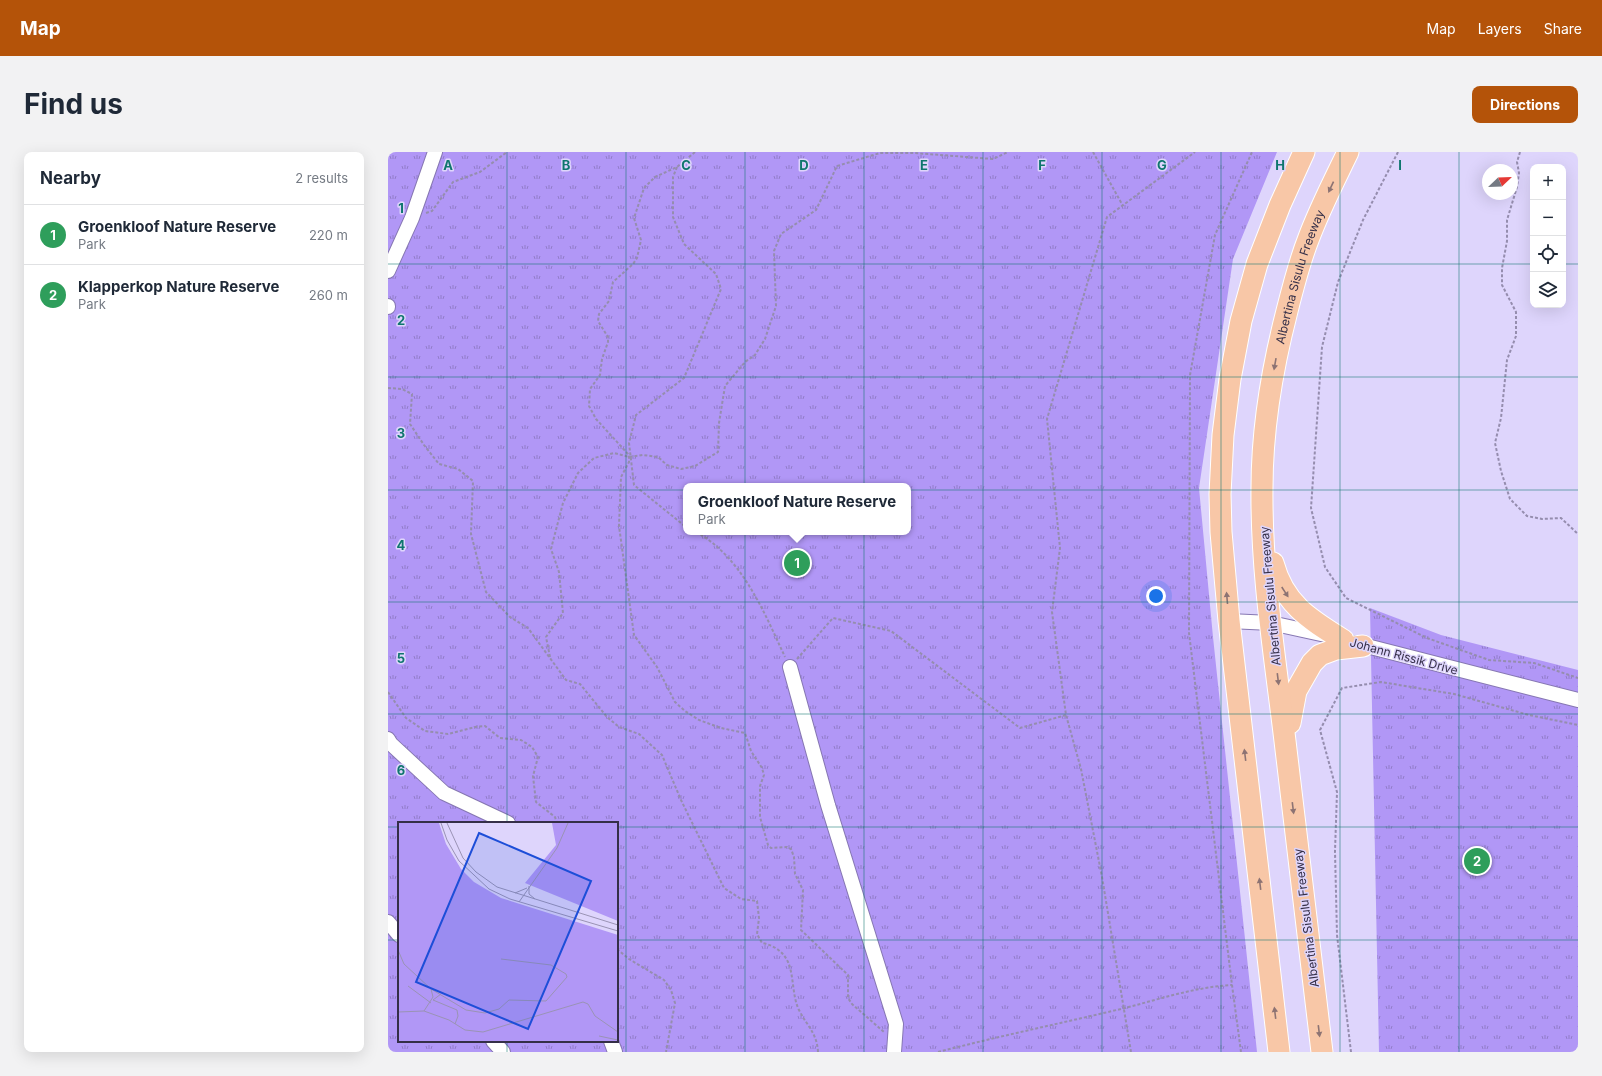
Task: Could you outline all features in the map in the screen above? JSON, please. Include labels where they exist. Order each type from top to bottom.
[{"type":"highway","points":[[1279,1052],[1229,621],[1221,532],[1220,494],[1223,436],[1230,379],[1241,321],[1257,264],[1280,205],[1304,152]]},
{"type":"highway","name":"Albertina Sisulu Freeway","points":[[1322,1052],[1271,624],[1263,546],[1262,487],[1265,429],[1278,349],[1285,320],[1308,241],[1330,188],[1348,152]]},
{"type":"highway","points":[[1262,487],[1269,544],[1279,583],[1286,595],[1299,610],[1343,640]]},
{"type":"highway","points":[[1285,742],[1296,691],[1312,663],[1320,655],[1336,649],[1363,646]]},
{"type":"street","points":[[388,270],[412,218],[435,152]]},
{"type":"street","name":"Johann Rissik Drive","points":[[1229,621],[1271,624],[1343,640],[1578,700]]},
{"type":"street","points":[[790,667],[828,805],[896,1024],[895,1047]]},
{"type":"street","points":[[388,739],[391,744],[444,792],[506,822]]},
{"type":"street","points":[[388,922],[398,934]]},
{"type":"street","points":[[494,1042],[503,1052]]},
{"type":"street","points":[[611,1042],[615,1052]]},
{"type":"path","points":[[412,218],[432,211],[453,182],[480,172],[507,152]]},
{"type":"path","points":[[630,457],[596,419],[589,406],[590,389],[600,375],[602,359],[608,342],[608,337],[598,320],[599,314],[608,301],[613,282],[633,264],[637,258],[640,240],[634,218],[644,188],[656,177],[677,167],[695,152]]},
{"type":"path","points":[[550,658],[546,637],[564,613],[559,572],[551,549],[563,503],[578,473],[594,458],[614,453],[630,457],[643,455],[658,458],[667,465],[681,469],[695,466],[718,452],[719,423],[725,386],[745,362],[755,355],[764,339],[776,306],[774,251],[781,234],[816,210],[838,166],[880,153],[914,153],[994,158],[1008,152]]},
{"type":"path","points":[[1093,152],[1123,206]]},
{"type":"path","points":[[1131,1052],[1125,1008],[1082,769],[1066,715],[1052,612],[1060,548],[1047,419],[1107,217],[1195,152]]},
{"type":"path","points":[[1241,1052],[1189,633],[1190,376],[1215,235],[1252,152]]},
{"type":"path","points":[[1398,152],[1363,220],[1338,282],[1322,347],[1311,508],[1326,567],[1346,598],[1427,638],[1489,660],[1534,663],[1578,678]]},
{"type":"path","points":[[1520,152],[1517,162],[1519,173],[1507,220],[1507,241],[1502,268],[1502,284],[1516,312],[1516,336],[1507,360],[1502,410],[1495,443],[1501,471],[1510,499],[1527,516],[1542,519],[1561,518],[1578,534]]},
{"type":"path","points":[[677,167],[673,177],[673,217],[684,244],[716,274],[721,289],[684,378],[636,415],[629,443],[634,485],[683,525]]},
{"type":"path","points":[[388,388],[402,389],[412,394],[410,424],[424,445],[439,464],[458,469],[472,481],[471,534],[486,592],[510,617],[528,628],[566,680],[580,684],[607,717],[619,727],[639,734],[662,755],[681,800],[724,888],[741,899],[757,901],[760,918],[757,934],[762,942],[772,945],[782,953],[788,963],[799,1010],[817,1041],[818,1052]]},
{"type":"path","points":[[630,457],[621,477],[619,526],[634,635],[657,667],[675,702],[685,711],[698,720],[721,728],[745,732],[752,751],[762,768],[764,775],[760,786],[760,817],[768,845],[771,848],[787,847],[791,849],[794,857],[795,874],[803,890],[801,930],[848,975],[848,998],[852,1004],[895,1047]]},
{"type":"path","points":[[701,535],[706,538],[741,574],[760,604],[790,667],[833,618],[891,631],[1020,728],[1066,715]]},
{"type":"path","points":[[1351,1052],[1337,935],[1334,851],[1337,792],[1320,730],[1342,688],[1381,682],[1454,694],[1529,715],[1578,725]]},
{"type":"path","points":[[388,692],[406,718],[425,731],[448,734],[485,726],[500,738],[520,740],[532,747],[538,757],[533,776],[536,802],[555,817],[557,822]]},
{"type":"path","points":[[618,950],[629,959],[664,980],[671,990],[675,1003],[666,1052]]},
{"type":"path","points":[[938,1052],[1007,1034],[1125,1008],[1203,988],[1232,985]]},
{"type":"green space","points":[[388,152],[1277,152],[1233,259],[1199,488],[1213,637],[1257,1052],[388,1052]]},
{"type":"green space","points":[[1370,608],[1441,635],[1578,670],[1578,1052],[1379,1052]]},
{"type":"place","name":"Groenkloof Nature Reserve","points":[[797,563]]},
{"type":"place","name":"Klapperkop Nature Reserve","points":[[1477,861]]}]
